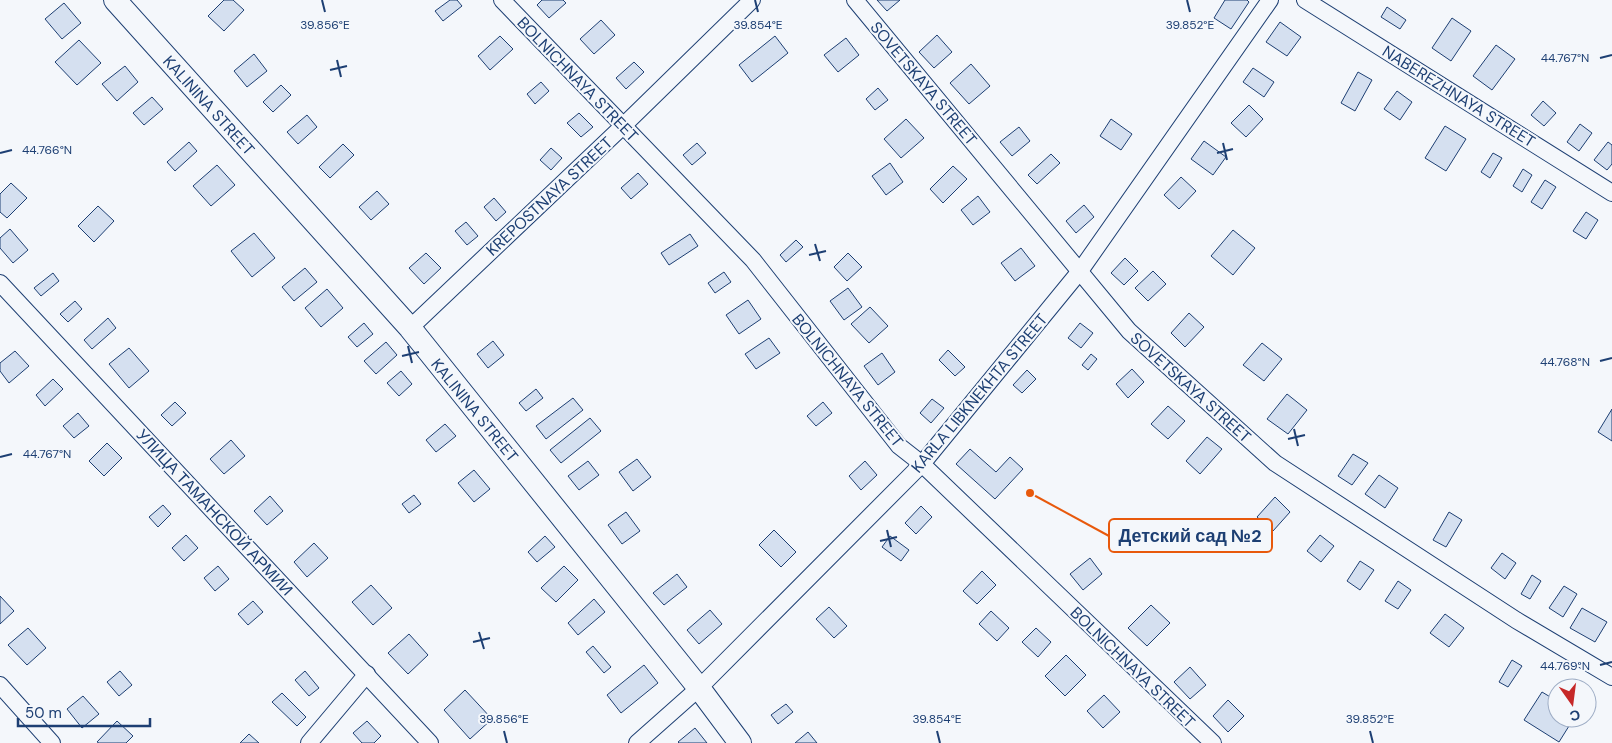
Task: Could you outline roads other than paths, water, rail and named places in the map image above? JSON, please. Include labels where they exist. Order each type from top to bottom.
[{"type":"street","name":"KALININA STREET","points":[[114,0],[410,328],[699,688],[740,743]]},
{"type":"street","name":"BOLNICHNAYA STREET","points":[[502,0],[753,260],[899,446],[922,464],[1212,743]]},
{"type":"street","name":"KREPOSTNAYA STREET","points":[[410,328],[623,126],[752,0]]},
{"type":"street","name":"SOVETSKAYA STREET","points":[[855,0],[1129,331],[1275,463],[1516,620],[1612,677]]},
{"type":"street","name":"KARLA LIBKNEKHTA STREET","points":[[638,743],[699,688],[922,464],[1080,271],[1270,0]]},
{"type":"street","name":"NABEREZHNAYA STREET","points":[[1305,0],[1612,193]]},
{"type":"street","name":"УЛИЦА ТАМАНСКОЙ АРМИИ","points":[[0,283],[430,743]]},
{"type":"street","points":[[309,743],[367,674]]},
{"type":"street","points":[[0,685],[52,743]]},
{"type":"place","name":"Детский сад №2","points":[[1030,493]]}]
